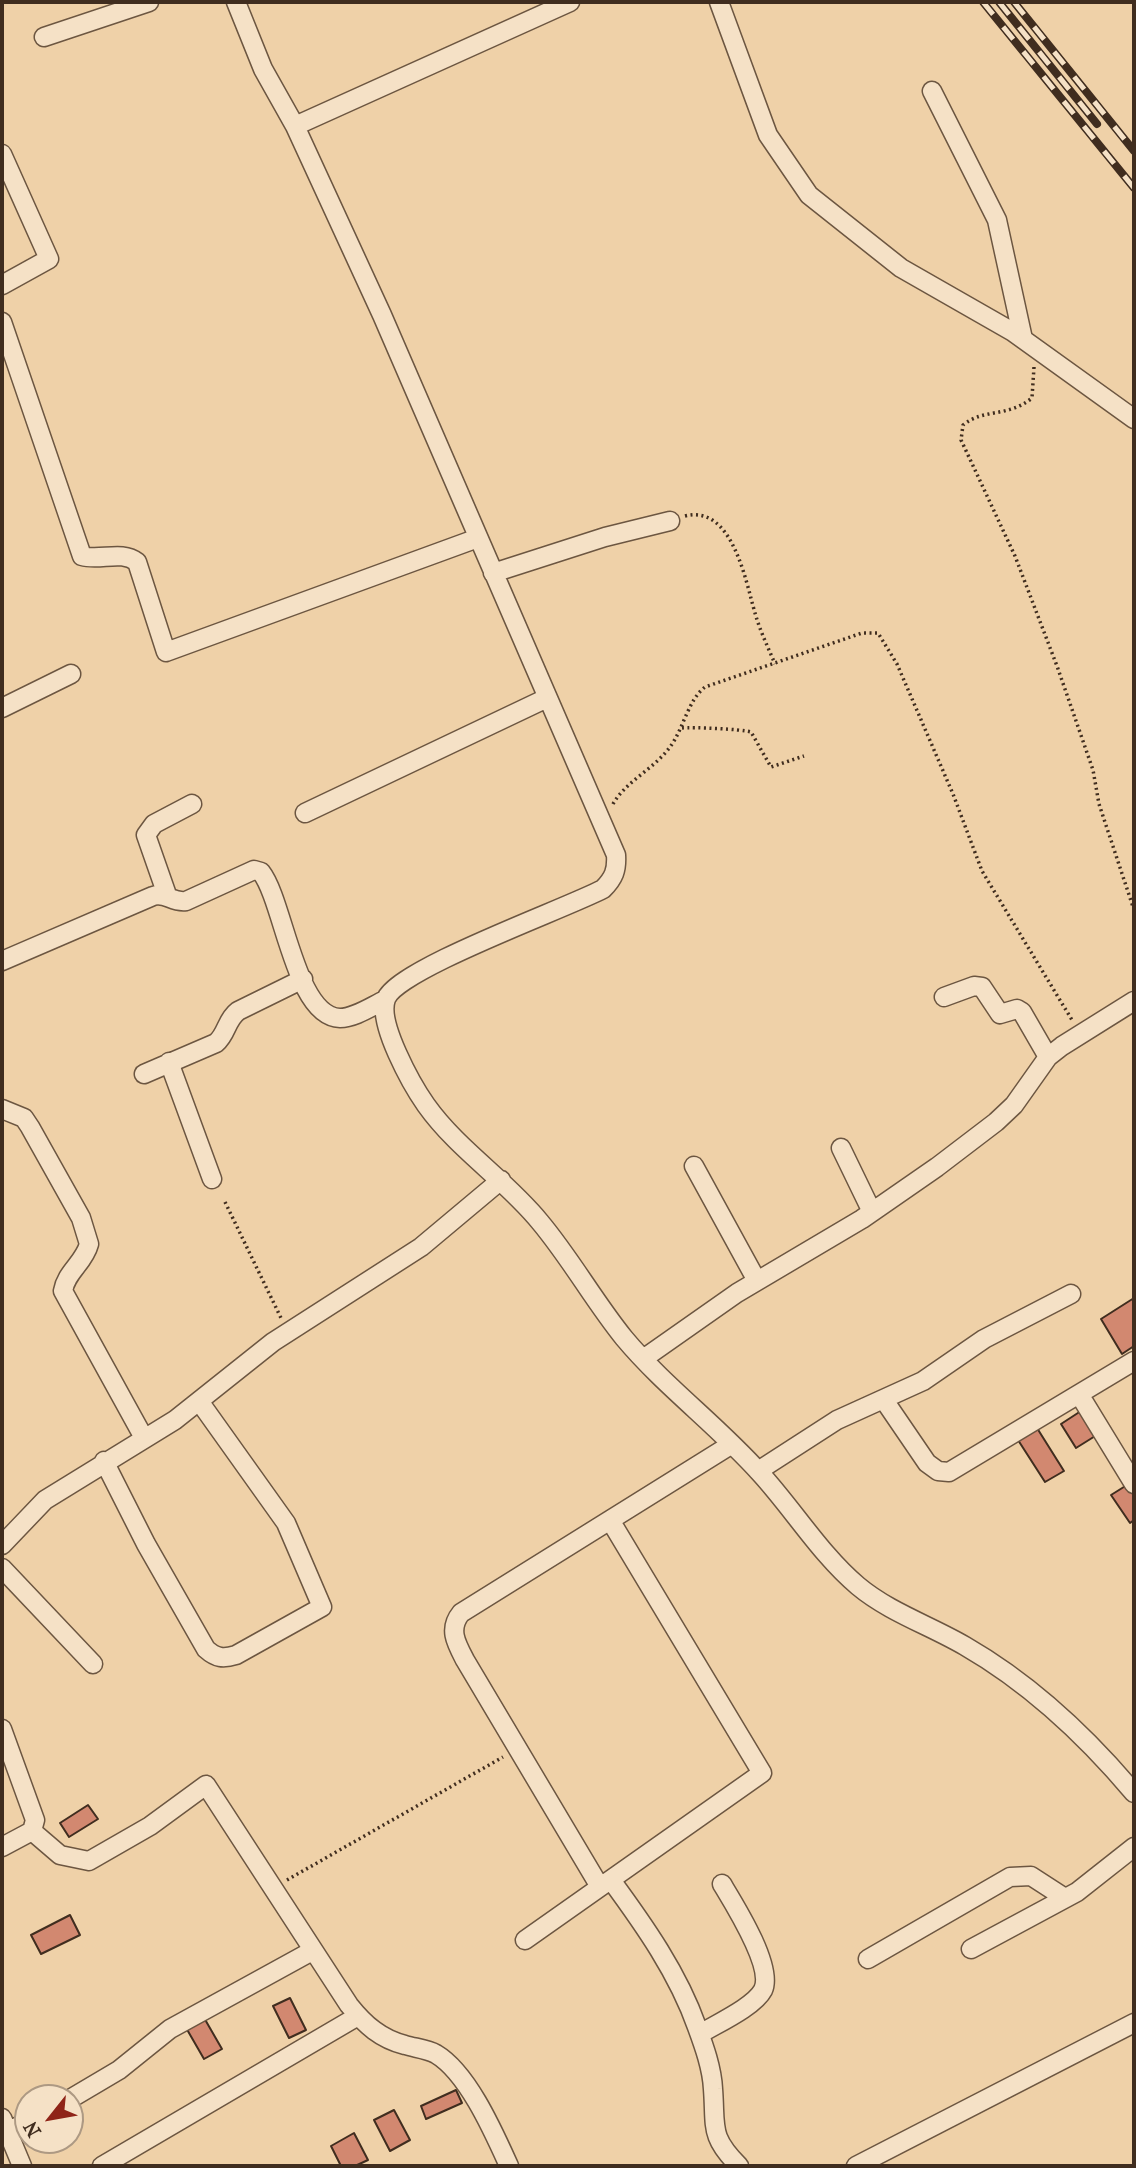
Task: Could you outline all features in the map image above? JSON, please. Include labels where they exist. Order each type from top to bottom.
[{"type":"street","points":[[44,37],[149,2]]},
{"type":"street","points":[[236,2],[263,69],[295,127],[382,315],[616,855],[617,867],[612,880],[603,889],[407,977],[393,987],[385,1000],[384,1014],[388,1032],[425,1103],[446,1130],[518,1195],[552,1237],[623,1337],[758,1471],[856,1584],[878,1601],[965,1646],[1003,1670],[1073,1727],[1134,1794]]},
{"type":"street","points":[[295,127],[570,2]]},
{"type":"street","points":[[719,2],[768,135],[809,195],[901,268],[1028,342],[1134,419]]},
{"type":"street","points":[[932,91],[997,220],[1028,342]]},
{"type":"street","points":[[2,154],[49,259],[2,285]]},
{"type":"street","points":[[2,322],[82,556],[94,559],[122,556],[137,562],[166,652],[478,538]]},
{"type":"street","points":[[493,573],[605,537],[670,522]]},
{"type":"street","points":[[2,708],[71,674]]},
{"type":"street","points":[[305,813],[547,698]]},
{"type":"street","points":[[167,895],[146,835],[155,824],[192,804]]},
{"type":"street","points":[[2,961],[153,896],[167,895],[179,902],[186,901],[244,874],[261,872],[270,887],[303,979],[316,1003],[326,1014],[337,1018],[347,1017],[385,1000]]},
{"type":"street","points":[[144,1074],[216,1042],[222,1038],[230,1017],[237,1011],[303,979]]},
{"type":"street","points":[[944,998],[974,986],[982,987],[1000,1014],[1017,1009],[1022,1012],[1048,1057]]},
{"type":"street","points":[[643,1359],[757,1280],[872,1212],[996,1122],[1014,1105],[1048,1057],[1081,1033],[1134,1001]]},
{"type":"street","points":[[169,1062],[212,1179]]},
{"type":"street","points":[[2,1108],[24,1118],[81,1218],[89,1244],[86,1255],[64,1281],[63,1291],[144,1438]]},
{"type":"street","points":[[841,1148],[872,1212]]},
{"type":"street","points":[[694,1166],[757,1280]]},
{"type":"street","points":[[2,1545],[45,1500],[199,1401],[245,1362],[421,1247],[501,1180]]},
{"type":"street","points":[[758,1471],[837,1420],[923,1381],[984,1339],[1071,1294]]},
{"type":"street","points":[[884,1400],[927,1463],[938,1471],[949,1472],[1134,1361]]},
{"type":"street","points":[[1079,1394],[1134,1484]]},
{"type":"street","points":[[104,1461],[146,1544],[206,1649],[214,1657],[224,1659],[236,1655],[322,1607],[286,1523],[199,1401]]},
{"type":"street","points":[[732,1444],[461,1613],[453,1622],[453,1632],[465,1660],[517,1749],[606,1883],[657,1945],[700,2034],[712,2082],[713,2123],[723,2147],[739,2166]]},
{"type":"street","points":[[525,1940],[762,1773],[610,1520]]},
{"type":"street","points":[[2,1568],[93,1664]]},
{"type":"street","points":[[2,1729],[35,1820],[32,1831],[2,1847]]},
{"type":"street","points":[[32,1831],[61,1855],[89,1861],[150,1825],[206,1785],[271,1889],[358,2016],[388,2040],[434,2053],[445,2061],[487,2120],[509,2166]]},
{"type":"street","points":[[971,1949],[1065,1898],[1104,1873],[1134,1847]]},
{"type":"street","points":[[868,1959],[1010,1877],[1031,1876],[1065,1898]]},
{"type":"street","points":[[700,2034],[754,2000],[763,1989],[765,1978],[752,1939],[722,1884]]},
{"type":"street","points":[[84,2091],[119,2070],[170,2029],[312,1951]]},
{"type":"street","points":[[102,2166],[358,2016]]},
{"type":"street","points":[[856,2166],[1134,2023]]},
{"type":"street","points":[[5,2125],[22,2166]]},
{"type":"path","points":[[1028,342],[1034,390],[1032,398],[1007,412],[968,421],[960,432],[961,440],[1015,556],[1057,666],[1093,770],[1099,804],[1134,910]]},
{"type":"path","points":[[670,522],[691,514],[700,515],[727,536],[741,559],[755,613],[775,664]]},
{"type":"path","points":[[603,824],[623,789],[656,763],[682,729],[695,699],[705,687],[862,633],[878,633],[944,772],[992,891],[1081,1033]]},
{"type":"path","points":[[682,729],[695,726],[717,731],[751,732],[771,767],[804,756]]},
{"type":"path","points":[[225,1202],[288,1333]]},
{"type":"path","points":[[271,1889],[517,1749]]},
{"type":"building","points":[[1134,1298],[1134,1346],[1122,1354],[1101,1319]]},
{"type":"building","points":[[1084,1409],[1100,1433],[1076,1448],[1061,1424]]},
{"type":"building","points":[[1037,1428],[1064,1471],[1045,1482],[1018,1440]]},
{"type":"building","points":[[1127,1485],[1134,1495],[1134,1520],[1130,1523],[1111,1495]]},
{"type":"building","points":[[88,1805],[98,1819],[69,1837],[60,1823]]},
{"type":"building","points":[[70,1915],[80,1935],[41,1954],[31,1935]]},
{"type":"building","points":[[290,1998],[306,2030],[289,2038],[273,2006]]},
{"type":"building","points":[[203,2016],[222,2049],[204,2059],[185,2026]]},
{"type":"building","points":[[456,2090],[462,2103],[426,2119],[421,2106]]},
{"type":"building","points":[[394,2110],[410,2140],[390,2151],[374,2120]]},
{"type":"building","points":[[354,2133],[368,2160],[355,2166],[341,2166],[331,2146]]},
{"type":"railway","points":[[983,2],[1134,188]]},
{"type":"railway","points":[[999,2],[1097,124]]},
{"type":"railway","points":[[1014,2],[1134,151]]}]
